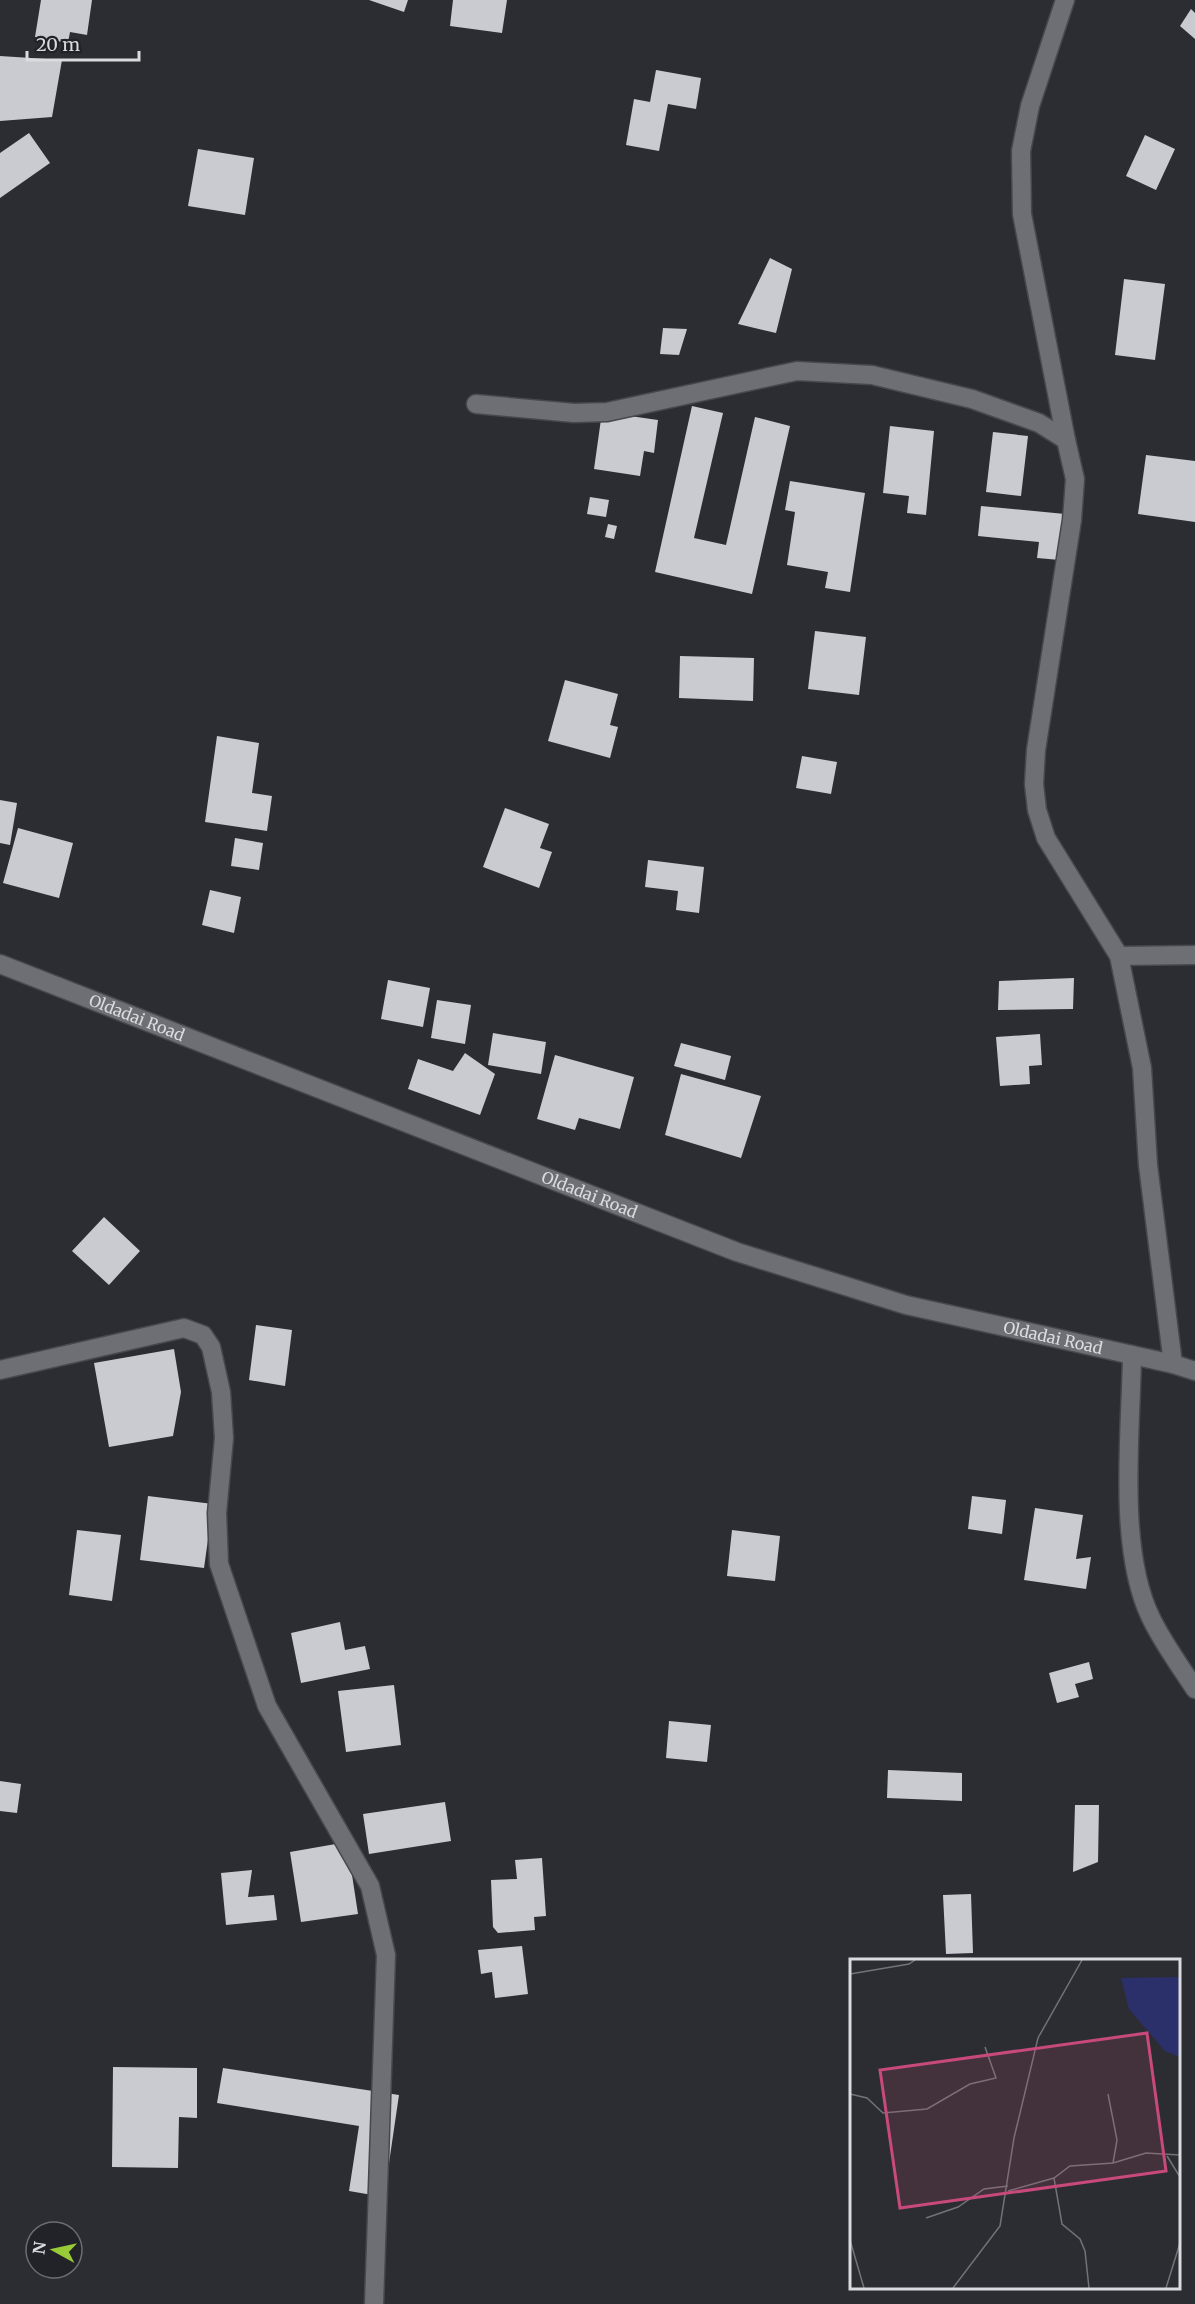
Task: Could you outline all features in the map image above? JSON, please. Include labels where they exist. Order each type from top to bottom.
[{"type":"street","points":[[1065,0],[1030,106],[1021,151],[1022,214],[1075,479],[1072,520],[1036,750],[1036,801],[1046,838],[1119,956],[1142,1068],[1148,1165],[1173,1364]]},
{"type":"street","points":[[476,404],[573,414],[607,412],[797,371],[872,375],[972,399],[1039,423],[1066,440]]},
{"type":"street","points":[[1119,956],[1195,954]]},
{"type":"street","name":"Oldadai Road","points":[[0,963],[737,1252],[906,1305],[1173,1364],[1195,1371]]},
{"type":"street","points":[[0,1370],[183,1328],[203,1335],[211,1347],[223,1417],[217,1513],[219,1564],[267,1706],[370,1886],[386,1955],[374,2304]]},
{"type":"street","points":[[1132,1355],[1130,1527],[1134,1567],[1150,1617],[1195,1689]]},
{"type":"building","points":[[41,0],[92,0],[87,35],[70,32],[68,43],[35,37]]},
{"type":"building","points":[[369,0],[408,0],[404,12]]},
{"type":"building","points":[[453,0],[507,0],[502,33],[450,26]]},
{"type":"building","points":[[1191,9],[1195,13],[1195,39],[1180,26]]},
{"type":"building","points":[[0,56],[62,60],[52,117],[0,121]]},
{"type":"building","points":[[656,70],[701,78],[696,109],[668,104],[659,151],[626,145],[634,99],[650,102]]},
{"type":"building","points":[[29,133],[50,163],[0,198],[0,153]]},
{"type":"building","points":[[1145,135],[1175,149],[1156,190],[1126,176]]},
{"type":"building","points":[[198,149],[254,158],[245,215],[188,206]]},
{"type":"building","points":[[770,258],[792,269],[776,333],[738,324]]},
{"type":"building","points":[[1124,279],[1165,284],[1155,360],[1115,355]]},
{"type":"building","points":[[663,328],[687,329],[679,355],[660,354]]},
{"type":"building","points":[[692,406],[723,413],[694,538],[726,545],[755,417],[790,426],[752,594],[655,572]]},
{"type":"building","points":[[602,412],[658,420],[654,453],[644,451],[640,476],[594,469]]},
{"type":"building","points":[[890,426],[934,431],[926,515],[907,513],[909,496],[883,493]]},
{"type":"building","points":[[993,432],[1028,436],[1021,496],[986,492]]},
{"type":"building","points":[[1146,455],[1195,461],[1195,522],[1138,514]]},
{"type":"building","points":[[790,481],[865,493],[850,592],[825,588],[828,572],[787,565],[795,512],[785,510]]},
{"type":"building","points":[[590,497],[609,500],[606,517],[587,514]]},
{"type":"building","points":[[981,506],[1065,514],[1060,560],[1037,558],[1039,542],[978,536]]},
{"type":"building","points":[[608,524],[617,526],[614,539],[605,537]]},
{"type":"building","points":[[815,631],[866,637],[859,695],[808,689]]},
{"type":"building","points":[[680,656],[754,658],[753,701],[679,698]]},
{"type":"building","points":[[565,680],[618,694],[610,725],[618,727],[610,758],[548,741]]},
{"type":"building","points":[[217,736],[259,743],[252,793],[272,796],[267,831],[205,822]]},
{"type":"building","points":[[802,756],[837,762],[831,794],[796,788]]},
{"type":"building","points":[[0,800],[17,803],[10,845],[0,843]]},
{"type":"building","points":[[505,808],[549,824],[540,848],[552,852],[539,888],[483,867]]},
{"type":"building","points":[[18,828],[73,843],[59,898],[3,883]]},
{"type":"building","points":[[235,838],[263,843],[259,870],[231,866]]},
{"type":"building","points":[[648,860],[704,867],[699,913],[676,910],[678,891],[645,887]]},
{"type":"building","points":[[210,890],[241,897],[234,933],[202,925]]},
{"type":"building","points":[[1074,978],[1073,1009],[998,1010],[999,981]]},
{"type":"building","points":[[388,980],[430,988],[423,1027],[381,1019]]},
{"type":"building","points":[[437,1000],[471,1005],[465,1044],[431,1038]]},
{"type":"building","points":[[493,1033],[546,1042],[541,1074],[488,1065]]},
{"type":"building","points":[[1040,1034],[1042,1065],[1029,1066],[1030,1084],[1000,1086],[996,1037]]},
{"type":"building","points":[[681,1043],[731,1056],[725,1080],[674,1066]]},
{"type":"building","points":[[465,1053],[495,1074],[480,1115],[408,1089],[418,1059],[453,1071]]},
{"type":"building","points":[[555,1055],[634,1077],[620,1129],[579,1118],[575,1130],[537,1119]]},
{"type":"building","points":[[681,1074],[761,1096],[741,1158],[665,1135]]},
{"type":"building","points":[[104,1217],[140,1251],[109,1285],[72,1251]]},
{"type":"building","points":[[256,1325],[292,1330],[285,1386],[249,1380]]},
{"type":"building","points":[[174,1349],[181,1392],[173,1436],[109,1447],[94,1363]]},
{"type":"building","points":[[148,1496],[213,1504],[204,1568],[140,1560]]},
{"type":"building","points":[[972,1496],[1006,1500],[1002,1534],[968,1529]]},
{"type":"building","points":[[1035,1508],[1083,1515],[1076,1559],[1091,1557],[1086,1589],[1024,1580]]},
{"type":"building","points":[[77,1530],[121,1535],[112,1601],[69,1595]]},
{"type":"building","points":[[732,1530],[780,1536],[775,1581],[727,1576]]},
{"type":"building","points":[[340,1622],[345,1650],[365,1646],[370,1669],[301,1683],[291,1633]]},
{"type":"building","points":[[1089,1662],[1093,1679],[1075,1684],[1079,1697],[1057,1703],[1049,1673]]},
{"type":"building","points":[[394,1685],[401,1745],[346,1752],[338,1691]]},
{"type":"building","points":[[669,1721],[711,1725],[707,1762],[666,1758]]},
{"type":"building","points":[[888,1770],[962,1773],[962,1801],[887,1798]]},
{"type":"building","points":[[0,1781],[21,1784],[17,1813],[0,1811]]},
{"type":"building","points":[[445,1802],[451,1841],[369,1854],[363,1814]]},
{"type":"building","points":[[1075,1805],[1099,1805],[1098,1862],[1073,1872]]},
{"type":"building","points":[[347,1842],[358,1914],[301,1922],[290,1852]]},
{"type":"building","points":[[542,1858],[546,1916],[534,1917],[535,1930],[498,1933],[493,1927],[491,1880],[517,1879],[515,1860]]},
{"type":"building","points":[[252,1870],[248,1897],[274,1895],[277,1920],[226,1925],[221,1873]]},
{"type":"building","points":[[971,1894],[973,1953],[946,1954],[943,1895]]},
{"type":"building","points":[[522,1946],[528,1994],[495,1998],[492,1972],[481,1974],[478,1950]]},
{"type":"building","points":[[113,2067],[197,2068],[197,2118],[179,2117],[178,2168],[112,2167]]},
{"type":"building","points":[[223,2068],[399,2095],[384,2197],[349,2191],[359,2126],[217,2103]]}]
